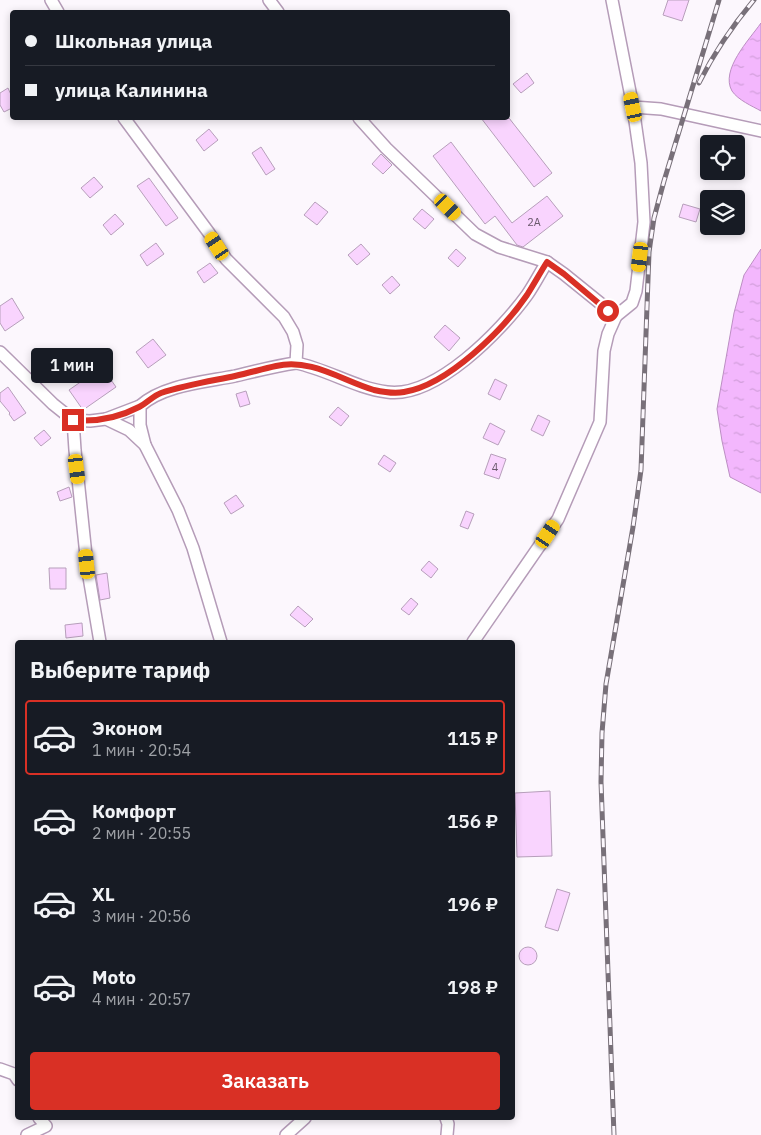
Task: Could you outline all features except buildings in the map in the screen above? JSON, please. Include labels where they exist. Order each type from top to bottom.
[{"type":"street","points":[[474,640],[558,519],[600,422],[604,351],[608,334],[616,316],[632,303],[636,291],[644,222],[641,163],[633,107],[612,0]]},
{"type":"street","points":[[633,107],[661,109],[761,131]]},
{"type":"street","points":[[125,120],[226,259],[284,316],[293,332],[297,345],[296,364]]},
{"type":"street","points":[[361,120],[386,148],[476,234],[499,247],[547,262],[616,316]]},
{"type":"street","points":[[0,352],[53,404],[73,420],[90,421],[106,419],[140,406],[160,393],[279,365],[296,364],[312,366],[375,390],[390,393],[404,392],[420,387],[442,376],[482,347],[526,296],[547,262]]},
{"type":"street","points":[[140,406],[140,425],[145,445],[178,510],[192,548],[220,640]]},
{"type":"street","points":[[106,419],[129,430],[145,445]]},
{"type":"street","points":[[73,420],[87,564],[100,640]]},
{"type":"street","points":[[0,1069],[15,1076]]},
{"type":"street","points":[[286,1135],[303,1120]]},
{"type":"street","points":[[447,1120],[447,1135]]},
{"type":"street","points":[[27,1135],[45,1124]]},
{"type":"water","points":[[761,23],[761,111],[738,97],[732,91],[729,83],[733,65],[743,46]]},
{"type":"water","points":[[761,249],[761,493],[730,477],[717,409],[734,313],[744,275]]},
{"type":"railway","points":[[614,1135],[601,782],[606,684],[641,470],[649,252],[654,218],[719,0]]},
{"type":"railway","points":[[699,83],[724,40],[754,0]]},
{"type":"route","points":[[73,420],[90,421],[106,419],[140,406],[160,393],[279,365],[296,364],[312,366],[360,385],[390,393],[404,392],[420,387],[442,376],[482,347],[526,296],[547,262],[608,311]]}]
